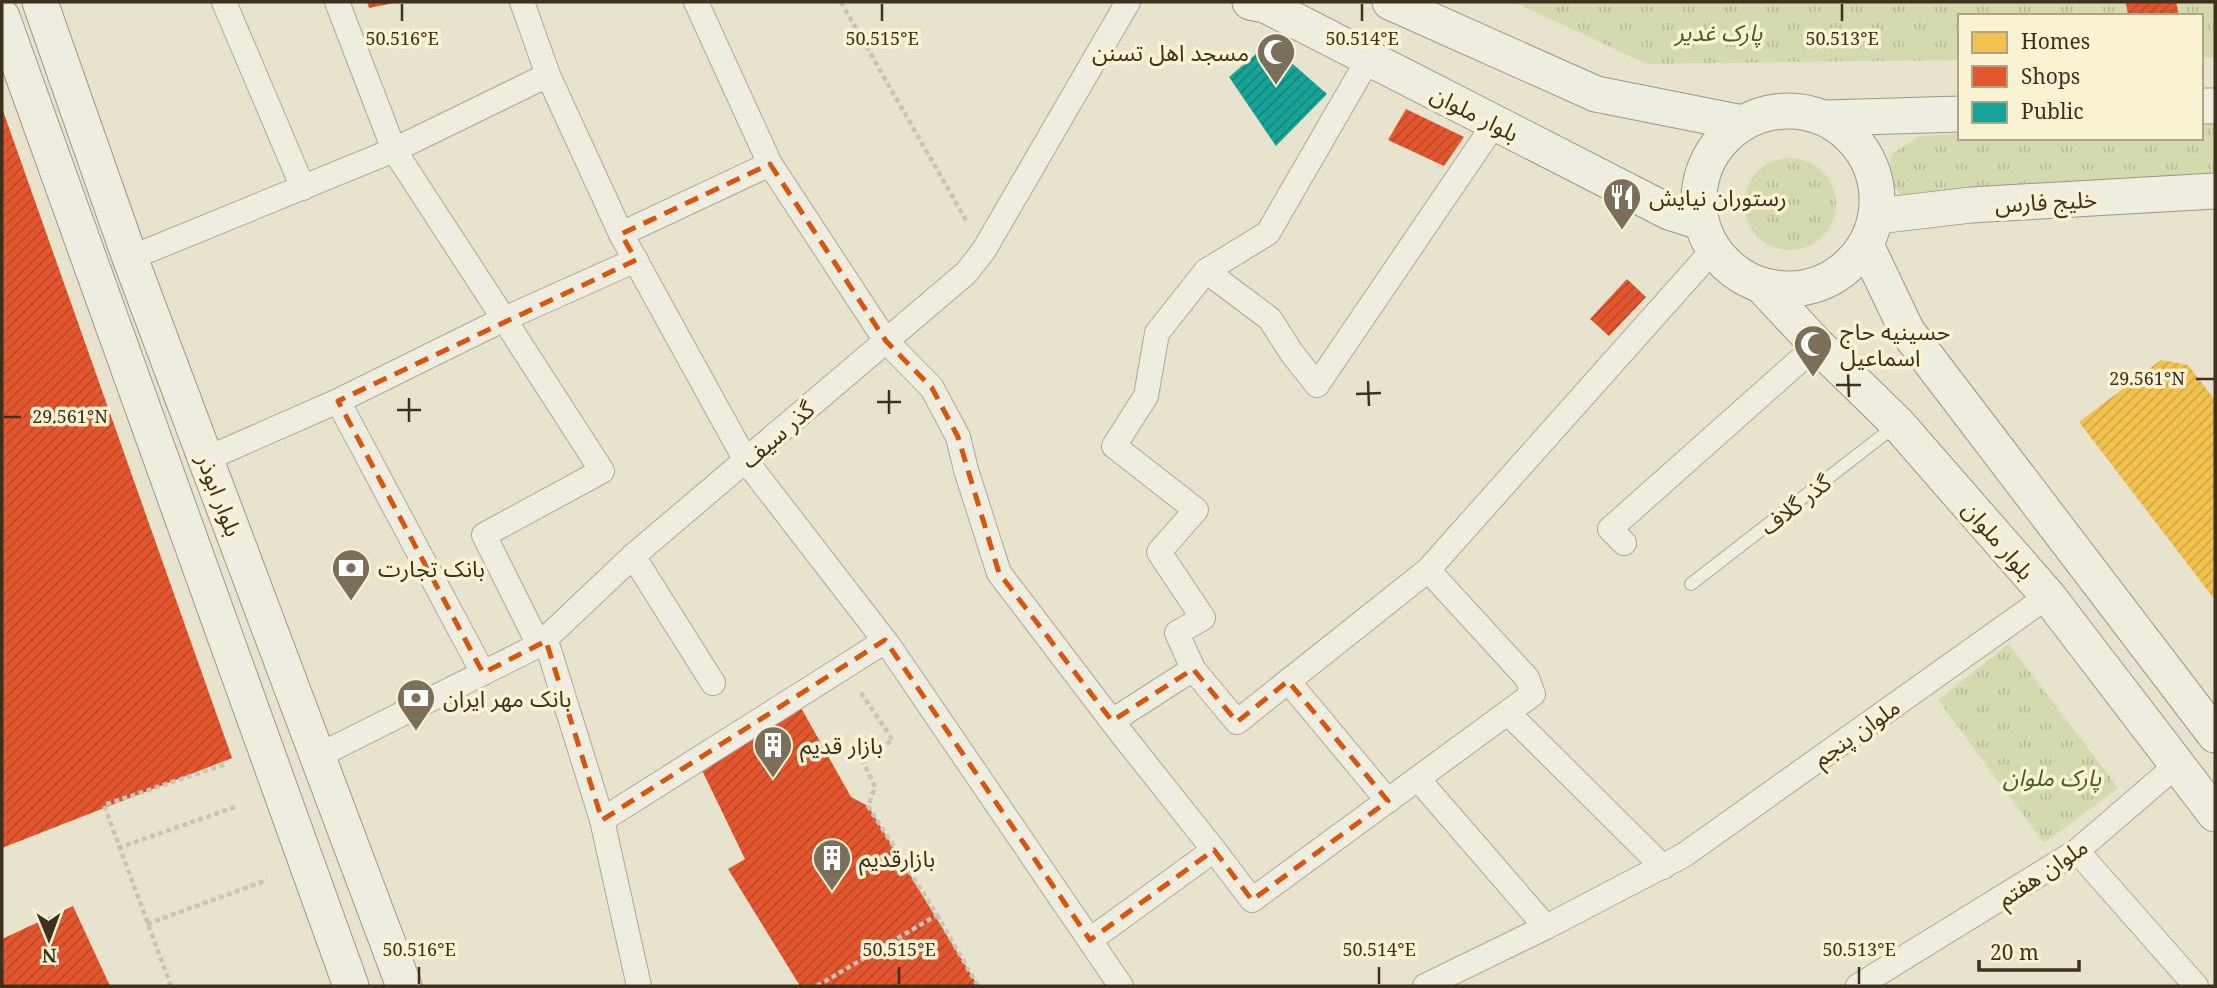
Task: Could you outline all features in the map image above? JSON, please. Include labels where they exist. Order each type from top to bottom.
[{"type":"main road","name":"بلوار ملوان","points":[[1250,2],[1265,5],[1670,212],[1707,236]]},
{"type":"main road","points":[[1390,2],[1596,94],[1742,123]]},
{"type":"main road","points":[[2,16],[50,4]]},
{"type":"main road","name":"بلوار ابوذر","points":[[50,4],[130,258],[404,986]]},
{"type":"main road","name":"بلوار ابوذر","points":[[2,16],[351,986]]},
{"type":"main road","points":[[1872,231],[1839,274],[1801,289],[1761,285],[1734,272],[1707,236],[1698,193],[1705,165],[1721,141],[1742,123],[1769,112],[1798,111],[1826,118],[1958,114]]},
{"type":"main road","points":[[1826,118],[1851,135],[1869,159],[1878,187],[1872,231],[1907,331],[2215,735]]},
{"type":"main road","name":"خلیج فارس","points":[[1872,231],[1971,205],[2215,191]]},
{"type":"main road","name":"بلوار ملوان","points":[[1761,285],[1817,345],[1898,424],[2048,596],[2215,814]]},
{"type":"street","points":[[225,2],[303,188]]},
{"type":"street","points":[[337,2],[394,150],[602,471],[484,535],[539,645],[549,650],[602,820],[639,986]]},
{"type":"street","points":[[522,2],[548,75],[621,234],[746,461],[885,641],[1121,986]]},
{"type":"street","points":[[696,2],[770,164],[886,341],[932,388],[958,437],[999,573],[1252,900],[1533,694],[1527,678],[1429,570]]},
{"type":"street","name":"گذر سیف","points":[[318,756],[539,645],[633,556],[966,273],[984,250],[1128,2]]},
{"type":"street","points":[[1369,58],[1268,233],[1206,271],[1157,333],[1146,396],[1114,446],[1196,510],[1159,552],[1203,618],[1177,633],[1192,669],[1237,722],[1429,570],[1707,236]]},
{"type":"street","points":[[130,258],[394,150],[548,75]]},
{"type":"street","points":[[1206,271],[1270,319],[1317,386],[1494,123]]},
{"type":"street","points":[[621,234],[770,164]]},
{"type":"street","points":[[206,459],[338,401],[504,320],[636,260]]},
{"type":"street","points":[[1624,543],[1610,529],[1817,345]]},
{"type":"street","points":[[338,401],[483,673]]},
{"type":"street","points":[[633,556],[713,683]]},
{"type":"street","name":"ملوان پنجم","points":[[1425,986],[1684,855],[2048,596]]},
{"type":"street","points":[[602,820],[885,641]]},
{"type":"street","points":[[1112,721],[1192,669]]},
{"type":"street","points":[[1288,681],[1388,801]]},
{"type":"street","points":[[1508,713],[1663,867]]},
{"type":"street","name":"ملوان هفتم","points":[[1858,986],[2077,851],[2178,764]]},
{"type":"street","points":[[1418,779],[1546,927]]},
{"type":"street","points":[[1090,940],[1214,850]]},
{"type":"street","points":[[2077,851],[2196,986]]},
{"type":"lane","name":"گذر گلاف","points":[[1691,584],[1898,424]]},
{"type":"path","points":[[841,2],[984,250]]},
{"type":"path","points":[[844,667],[893,740],[862,759],[875,788],[869,806],[978,986]]},
{"type":"path","points":[[171,986],[104,805],[226,764]]},
{"type":"path","points":[[118,848],[238,806]]},
{"type":"path","points":[[148,924],[267,880]]},
{"type":"path","points":[[817,986],[937,915]]},
{"type":"highlighted area","points":[[770,164],[886,341],[932,388],[958,437],[999,573],[1112,721],[1193,669],[1237,722],[1288,681],[1388,801],[1252,900],[1214,850],[1090,940],[885,640],[602,820],[546,641],[483,673],[338,401],[636,260],[621,234]]},
{"type":"green space","name":"پارک غدیر","points":[[1514,2],[2215,2],[2215,58],[2203,58],[2203,14],[1958,14],[1958,60],[1647,64]]},
{"type":"green space","points":[[2215,124],[2215,185],[1900,196],[1888,174],[1892,154],[1919,136],[1958,134],[1958,140],[2203,140],[2203,125]]},
{"type":"green space","points":[[1790,158],[1808,161],[1823,171],[1833,186],[1836,204],[1833,222],[1823,237],[1808,247],[1790,250],[1772,247],[1757,237],[1747,222],[1744,204],[1747,186],[1757,171],[1772,161]]},
{"type":"green space","name":"پارک ملوان","points":[[2009,644],[2118,788],[2044,843],[1938,700]]},
{"type":"building: Homes","points":[[2161,360],[2188,365],[2215,400],[2215,600],[2079,422]]},
{"type":"building: Shops","points":[[367,2],[394,2],[394,3],[369,8]]},
{"type":"building: Shops","points":[[2126,2],[2176,2],[2179,14],[2128,14]]},
{"type":"building: Shops","points":[[2,108],[232,758],[2,848]]},
{"type":"building: Shops","points":[[1406,109],[1464,137],[1444,166],[1388,140]]},
{"type":"building: Shops","points":[[1627,279],[1646,297],[1609,336],[1590,319]]},
{"type":"building: Shops","points":[[795,697],[851,797],[868,806],[978,986],[800,986],[728,869],[745,859],[697,760]]},
{"type":"building: Shops","points":[[73,906],[110,986],[2,986],[2,939]]},
{"type":"building: Public","name":"مسجد اهل تسنن","points":[[1269,43],[1327,94],[1276,146],[1229,77]]},
{"type":"place","name":"مسجد اهل تسنن","points":[[1276,86]]},
{"type":"place","name":"رستوران نیایش","points":[[1622,231]]},
{"type":"place","name":"حسینیه حاج اسماعیل","points":[[1813,378]]},
{"type":"place","name":"بانک تجارت","points":[[351,602]]},
{"type":"place","name":"بانک مهر ایران","points":[[416,732]]},
{"type":"place","name":"بازار قدیم","points":[[773,779]]},
{"type":"place","name":"بازارقدیم","points":[[832,892]]}]
